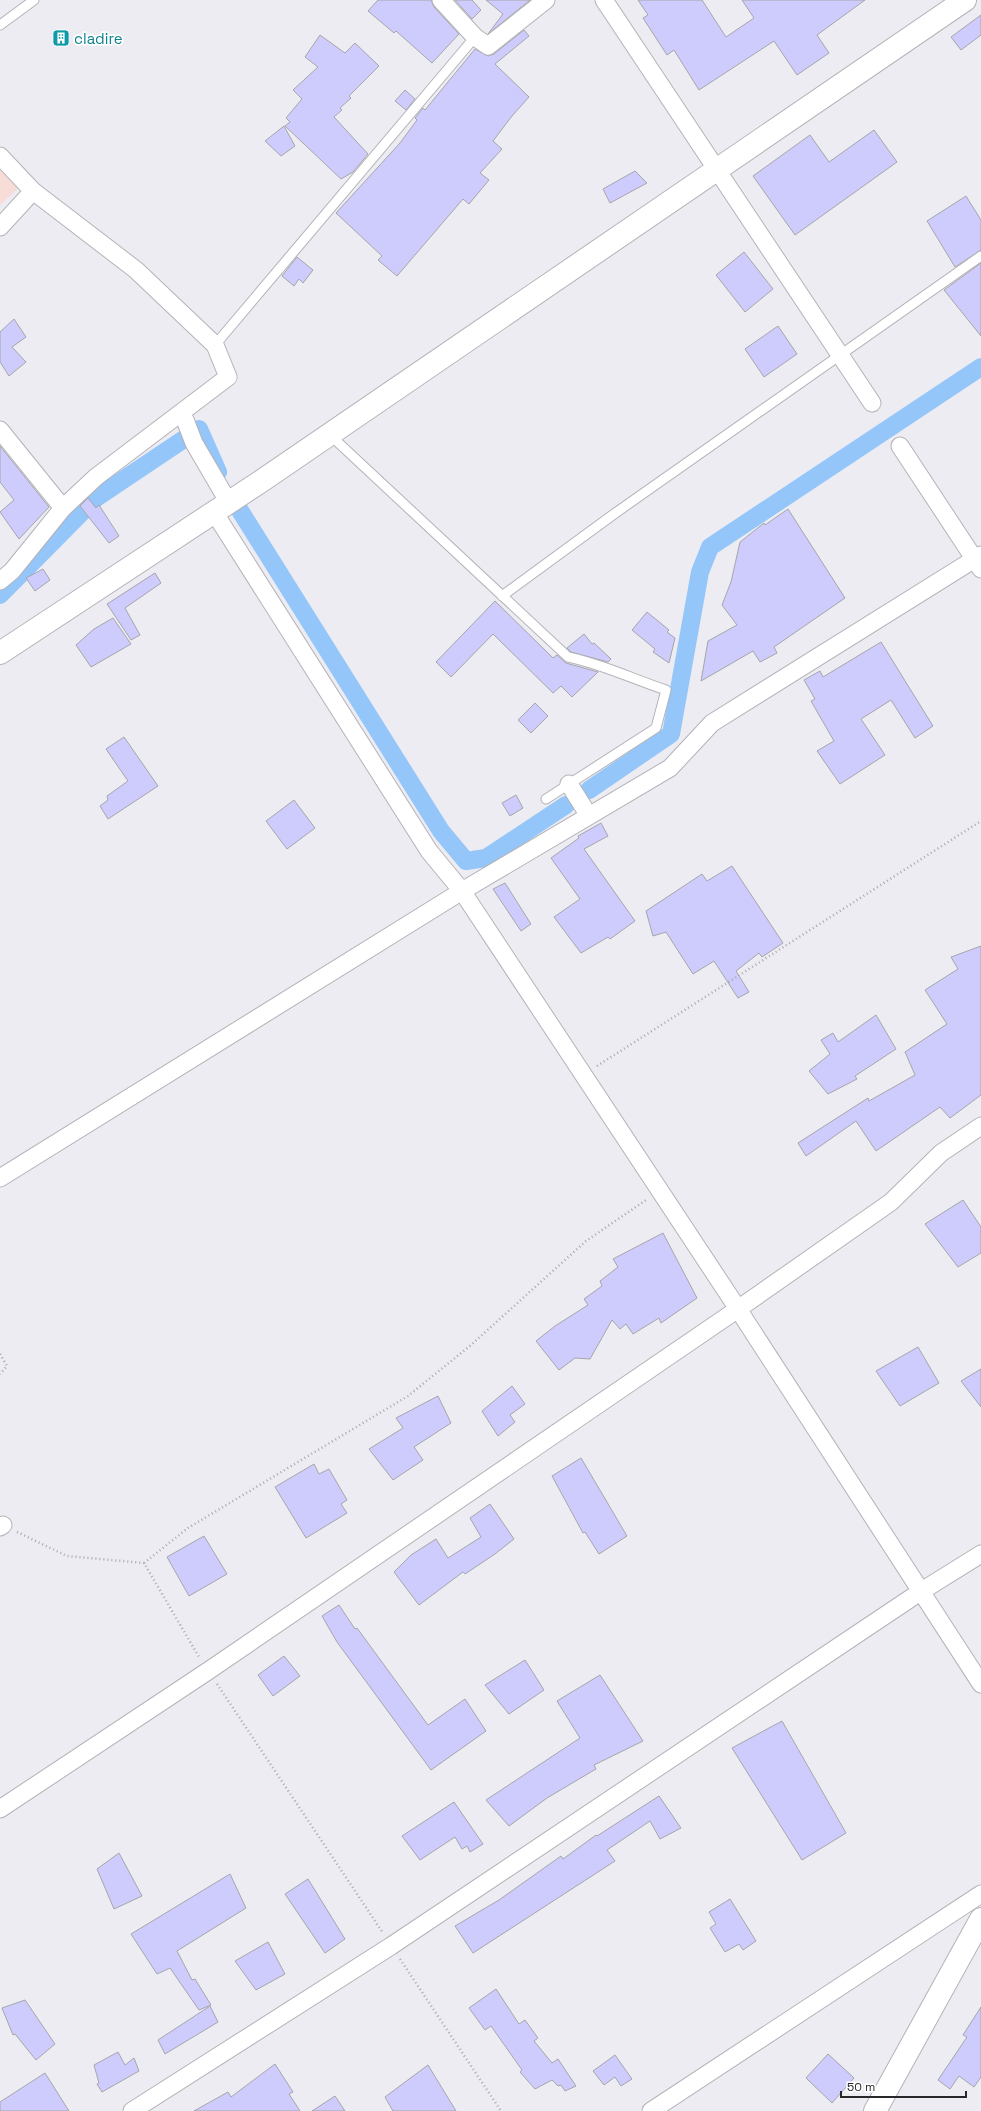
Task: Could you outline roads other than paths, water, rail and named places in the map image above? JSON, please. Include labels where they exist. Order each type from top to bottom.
[{"type":"street","points":[[441,0],[475,37],[488,46],[546,0]]},
{"type":"street","points":[[604,0],[872,403]]},
{"type":"street","points":[[0,653],[329,434],[965,0]]},
{"type":"street","points":[[0,156],[33,191],[136,270],[215,345],[228,377],[184,418],[96,478],[63,508],[12,571],[0,580]]},
{"type":"street","points":[[0,227],[33,191]]},
{"type":"street","points":[[184,418],[221,507],[429,851],[462,891],[584,1075],[738,1309],[981,1684]]},
{"type":"street","points":[[0,430],[63,508]]},
{"type":"street","points":[[0,1178],[462,891],[670,768],[712,724],[979,561],[900,446]]},
{"type":"street","points":[[569,784],[589,816]]},
{"type":"street","points":[[0,1809],[208,1671],[738,1309],[891,1202],[941,1154],[981,1126]]},
{"type":"street","points":[[132,2111],[391,1946],[920,1592],[981,1554]]},
{"type":"street","points":[[651,2111],[981,1894]]},
{"type":"street","points":[[875,2111],[981,1919]]},
{"type":"lane","points":[[0,25],[34,0]]},
{"type":"lane","points":[[215,345],[475,37]]},
{"type":"lane","points":[[502,596],[614,514],[981,256]]},
{"type":"lane","points":[[329,434],[568,657],[596,663],[628,677],[666,690],[656,728],[546,799]]},
{"type":"waterway","points":[[589,790],[671,734],[700,572],[710,547],[981,367]]},
{"type":"waterway","points":[[0,595],[96,498],[199,429],[218,472]]},
{"type":"waterway","points":[[239,509],[441,831],[466,861],[486,858],[566,805]]},
{"type":"place","name":"cladire","points":[[61,38]]}]
